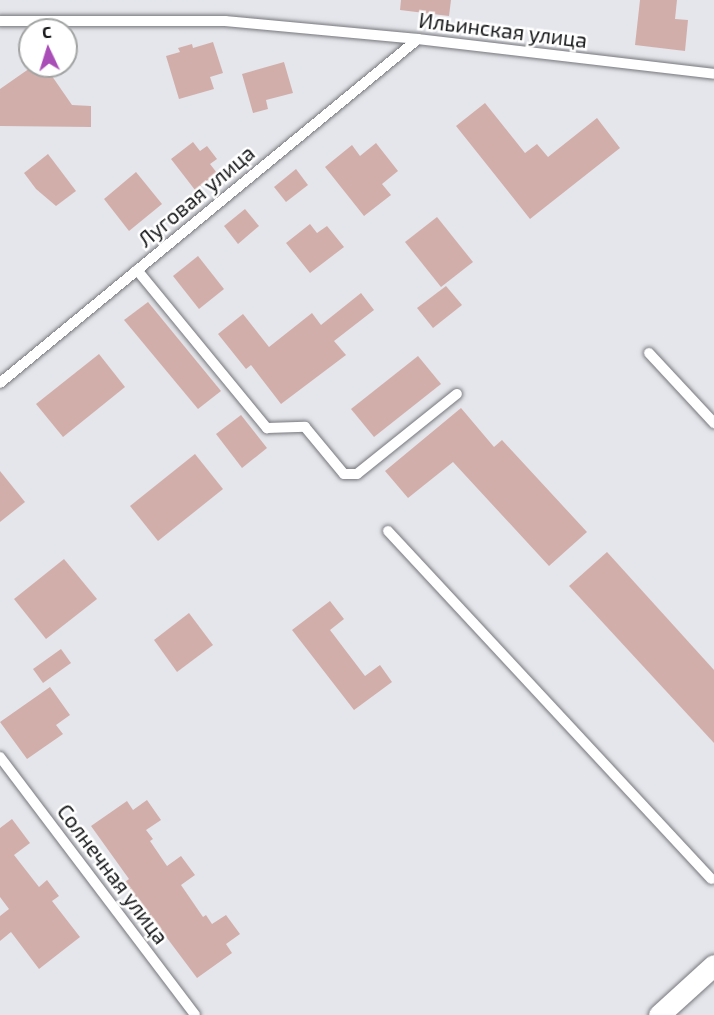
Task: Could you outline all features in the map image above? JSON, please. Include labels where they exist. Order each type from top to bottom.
[{"type":"street","points":[[659,1015],[714,965]]},
{"type":"lane","name":"Ильинская улица","points":[[0,21],[225,21],[418,39],[714,74]]},
{"type":"lane","name":"Луговая улица","points":[[0,383],[418,39]]},
{"type":"lane","points":[[137,270],[267,428],[305,427],[344,474],[357,474],[457,394]]},
{"type":"lane","points":[[649,353],[714,423]]},
{"type":"lane","points":[[388,531],[711,879]]},
{"type":"lane","name":"Солнечная улица","points":[[0,757],[195,1015]]},
{"type":"building","points":[[401,0],[451,0],[449,16],[400,10]]},
{"type":"building","points":[[640,0],[677,0],[675,19],[688,20],[685,51],[635,45]]},
{"type":"building","points":[[213,42],[223,73],[210,77],[214,89],[179,99],[166,56],[180,52],[178,48],[192,44],[193,48]]},
{"type":"building","points":[[284,62],[293,93],[266,100],[268,109],[253,113],[242,74]]},
{"type":"building","points":[[18,76],[53,78],[72,105],[91,106],[91,127],[0,126],[0,89]]},
{"type":"building","points":[[485,103],[525,153],[537,144],[548,157],[597,118],[620,148],[530,219],[456,126]]},
{"type":"building","points":[[193,142],[200,151],[207,146],[217,159],[210,164],[217,173],[195,190],[171,159]]},
{"type":"building","points":[[376,143],[398,171],[382,184],[391,195],[364,216],[325,167],[352,145],[360,156]]},
{"type":"building","points":[[48,154],[76,191],[56,206],[36,189],[24,173]]},
{"type":"building","points":[[296,169],[308,185],[286,202],[274,187]]},
{"type":"building","points":[[136,172],[162,204],[129,231],[104,199]]},
{"type":"building","points":[[245,209],[259,226],[238,244],[224,226]]},
{"type":"building","points":[[437,217],[473,262],[441,287],[405,242]]},
{"type":"building","points":[[310,224],[317,233],[327,226],[344,247],[310,273],[286,243]]},
{"type":"building","points":[[198,256],[224,289],[199,309],[173,276]]},
{"type":"building","points":[[446,286],[462,305],[433,328],[417,308]]},
{"type":"building","points":[[361,293],[374,310],[334,341],[346,355],[281,404],[251,365],[246,369],[218,334],[243,314],[269,347],[312,313],[321,325]]},
{"type":"building","points":[[148,302],[221,391],[198,409],[124,320]]},
{"type":"building","points":[[99,354],[125,387],[63,437],[36,404]]},
{"type":"building","points":[[418,356],[441,384],[374,437],[351,409]]},
{"type":"building","points":[[461,408],[494,447],[502,440],[587,532],[549,566],[453,462],[408,498],[385,471]]},
{"type":"building","points":[[241,415],[267,448],[242,468],[216,434]]},
{"type":"building","points":[[195,454],[223,489],[158,541],[130,506]]},
{"type":"building","points":[[0,471],[25,502],[0,522]]},
{"type":"building","points":[[607,552],[714,670],[714,743],[569,586]]},
{"type":"building","points":[[64,559],[97,599],[46,639],[14,599]]},
{"type":"building","points":[[330,601],[344,619],[330,630],[365,676],[380,665],[392,682],[354,710],[292,630]]},
{"type":"building","points":[[189,613],[213,645],[177,672],[154,640]]},
{"type":"building","points":[[61,649],[71,663],[43,683],[33,669]]},
{"type":"building","points":[[50,687],[70,715],[56,725],[63,734],[27,759],[0,722]]},
{"type":"building","points":[[147,800],[161,820],[146,830],[153,839],[150,841],[167,866],[181,856],[195,875],[181,885],[203,917],[206,915],[212,924],[226,915],[240,934],[226,944],[232,953],[197,978],[125,882],[129,879],[91,826],[127,801],[133,810]]},
{"type":"building","points":[[12,819],[30,843],[14,855],[39,887],[47,880],[59,896],[52,901],[80,937],[39,969],[11,932],[0,941],[0,916],[9,909],[0,897],[0,828]]}]
